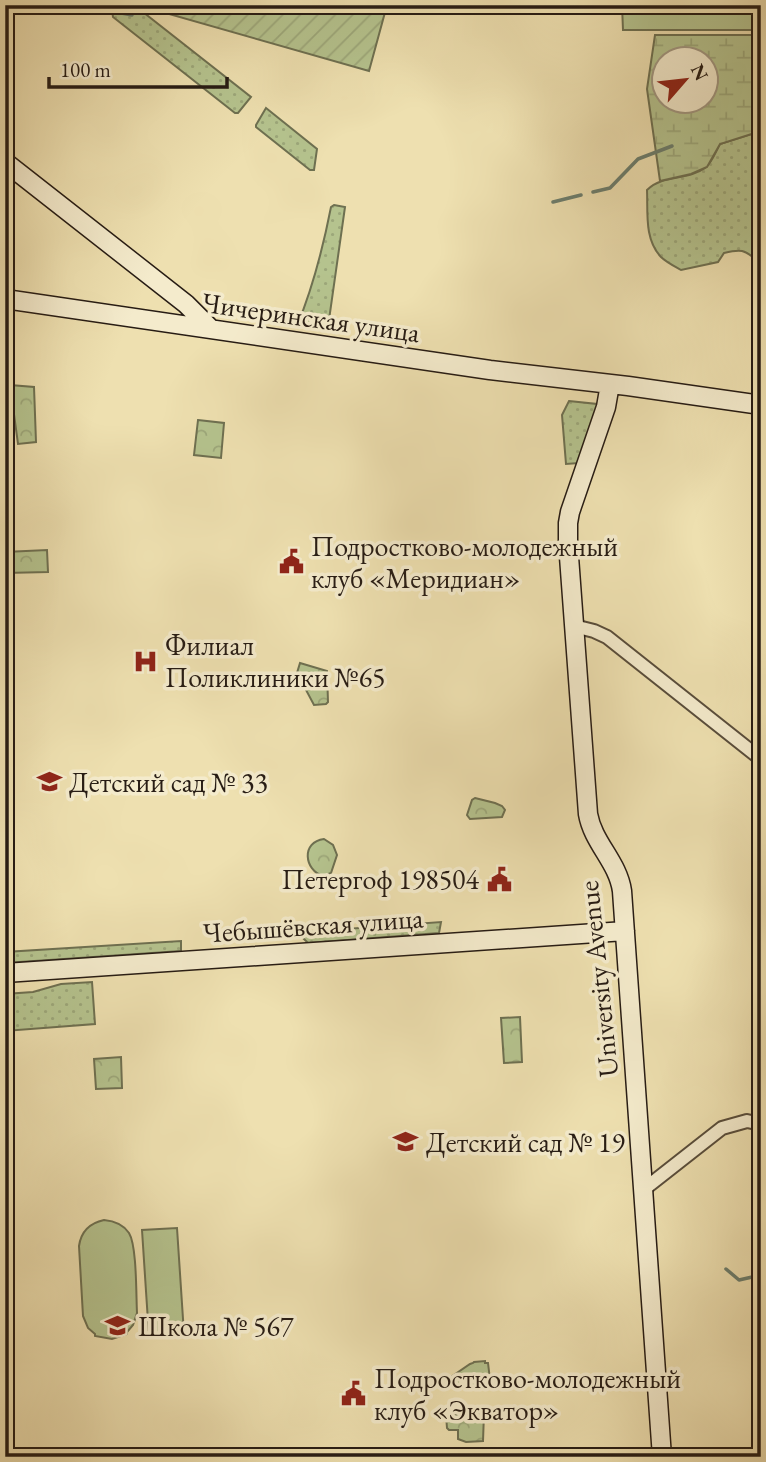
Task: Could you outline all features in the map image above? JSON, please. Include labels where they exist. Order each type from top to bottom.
[{"type":"street","points":[[5,162],[186,304],[210,328]]},
{"type":"street","name":"Чичеринская улица","points":[[5,299],[490,370],[761,405]]},
{"type":"street","name":"University Avenue","points":[[610,384],[606,407],[569,519],[568,543],[588,814],[593,832],[620,880],[662,1457]]},
{"type":"street","points":[[574,626],[607,637],[761,759]]},
{"type":"street","name":"Чебышёвская улица","points":[[5,973],[625,931]]},
{"type":"street","points":[[643,1190],[722,1128],[747,1121],[761,1124]]},
{"type":"green space","points":[[116,5],[134,5],[251,97],[238,113],[235,113],[113,17],[112,10]]},
{"type":"green space","points":[[161,5],[387,5],[369,71],[162,12]]},
{"type":"green space","points":[[622,5],[761,5],[761,30],[623,30]]},
{"type":"green space","points":[[655,35],[761,35],[761,131],[720,144],[707,167],[691,174],[660,181],[651,116],[720,116],[720,46],[653,46]]},
{"type":"green space","points":[[650,69],[650,110],[647,89]]},
{"type":"green space","points":[[266,108],[317,149],[314,170],[310,170],[256,127]]},
{"type":"green space","points":[[761,131],[761,260],[757,261],[746,252],[738,251],[724,253],[718,262],[681,270],[665,261],[656,250],[649,234],[647,190],[660,182],[698,172],[710,163],[720,144]]},
{"type":"green space","points":[[331,207],[345,207],[328,327],[297,326],[317,267]]},
{"type":"green space","points":[[10,385],[34,387],[36,442],[18,444]]},
{"type":"green space","points":[[569,401],[597,404],[597,408],[579,463],[566,464],[562,415]]},
{"type":"green space","points":[[198,420],[224,423],[221,458],[194,455]]},
{"type":"green space","points":[[47,550],[48,572],[5,573],[5,552]]},
{"type":"green space","points":[[300,663],[327,671],[326,704],[314,705],[297,673]]},
{"type":"green space","points":[[475,798],[502,806],[505,810],[502,817],[470,819],[467,815]]},
{"type":"green space","points":[[324,839],[333,845],[337,855],[331,873],[323,876],[312,868],[308,856],[311,845]]},
{"type":"green space","points":[[441,922],[439,933],[308,943],[303,938],[305,932]]},
{"type":"green space","points":[[181,941],[181,951],[5,963],[5,952]]},
{"type":"green space","points":[[92,982],[95,1024],[5,1031],[5,994],[33,992],[61,984]]},
{"type":"green space","points":[[520,1017],[522,1062],[504,1063],[501,1018]]},
{"type":"green space","points":[[121,1057],[122,1088],[96,1089],[94,1059]]},
{"type":"green space","points":[[104,1220],[118,1223],[129,1233],[136,1271],[137,1313],[133,1325],[127,1334],[112,1339],[95,1336],[83,1316],[80,1241],[87,1229]]},
{"type":"green space","points":[[177,1228],[184,1334],[149,1337],[142,1230]]},
{"type":"green space","points":[[474,1362],[488,1363],[491,1388],[459,1389],[451,1377]]},
{"type":"green space","points":[[484,1413],[483,1441],[466,1442],[458,1439],[458,1430],[447,1428],[446,1415]]},
{"type":"waterway","points":[[116,12],[132,15]]},
{"type":"waterway","points":[[593,192],[610,188],[638,159],[672,146]]},
{"type":"waterway","points":[[553,202],[581,195]]},
{"type":"waterway","points":[[726,1269],[739,1280],[761,1275]]},
{"type":"place","name":"Подростково-молодежный клуб «Меридиан»","points":[[291,562]]},
{"type":"place","name":"Филиал Поликлиники №65","points":[[145,661]]},
{"type":"place","name":"Детский сад № 33","points":[[49,782]]},
{"type":"place","name":"Петергоф 198504","points":[[499,879]]},
{"type":"place","name":"Детский сад № 19","points":[[406,1142]]},
{"type":"place","name":"Школа № 567","points":[[118,1326]]},
{"type":"place","name":"Подростково-молодежный клуб «Экватор»","points":[[354,1394]]}]
